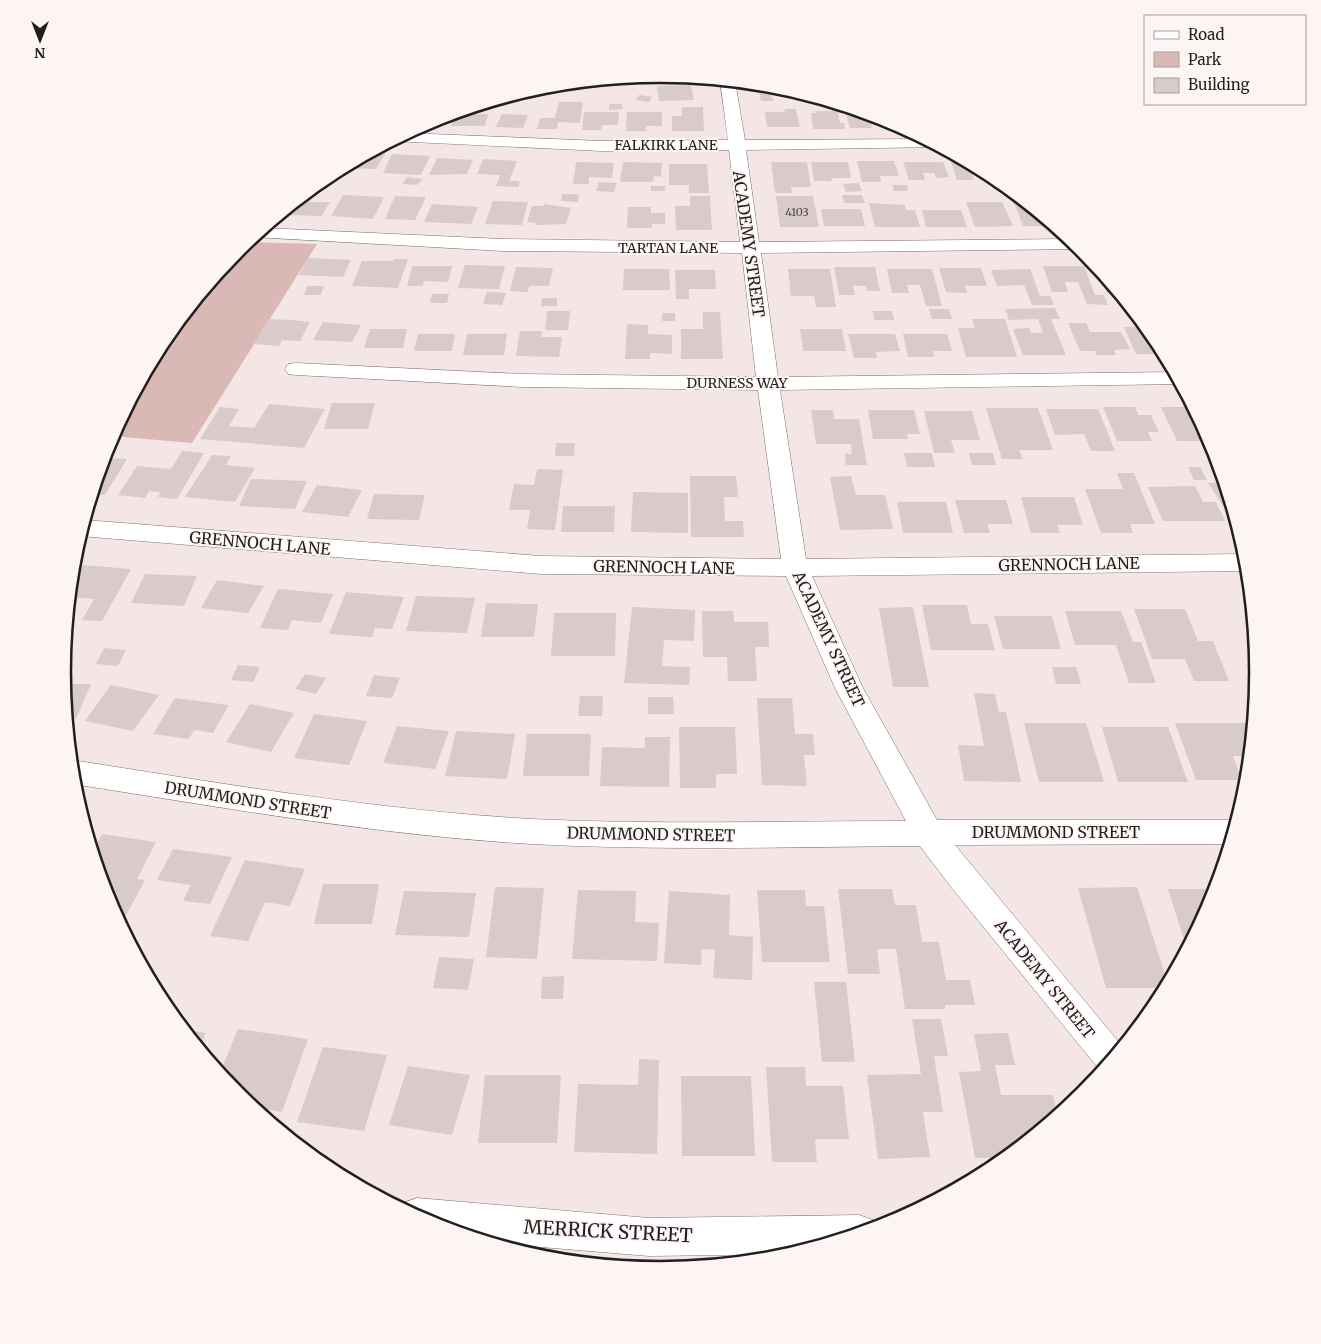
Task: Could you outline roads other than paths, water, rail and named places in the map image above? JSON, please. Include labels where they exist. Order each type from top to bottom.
[{"type":"street","name":"ACADEMY STREET","points":[[729,87],[795,568],[849,688],[928,833],[962,878],[1108,1056]]},
{"type":"street","name":"FALKIRK LANE","points":[[412,139],[602,146],[921,144]]},
{"type":"street","name":"TARTAN LANE","points":[[267,233],[503,245],[645,248],[1066,245]]},
{"type":"street","name":"DURNESS WAY","points":[[296,369],[412,376],[596,382],[768,383],[1172,378]]},
{"type":"street","name":"GRENNOCH LANE","points":[[89,529],[541,566],[795,568],[1239,562]]},
{"type":"street","name":"DRUMMOND STREET","points":[[80,773],[346,815],[530,832],[635,835],[1228,831]]},
{"type":"street","name":"MERRICK STREET","points":[[443,1219],[649,1237],[835,1234]]}]
